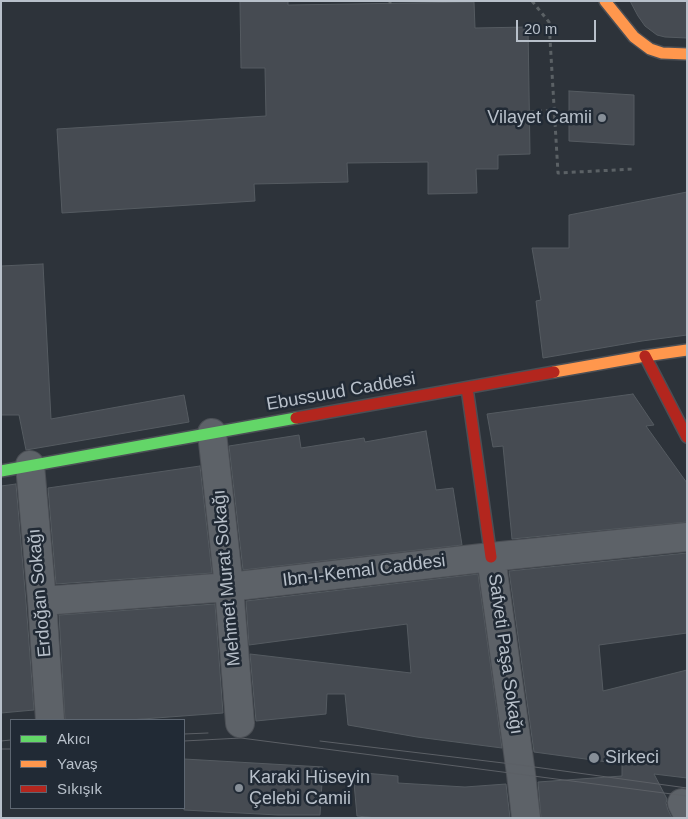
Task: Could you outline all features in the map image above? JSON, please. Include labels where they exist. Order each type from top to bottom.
[{"type":"main road","points":[[605,1],[634,37],[650,49],[662,53],[687,54]]},
{"type":"main road","name":"Ebussuud Caddesi","points":[[1,471],[687,350]]},
{"type":"main road","points":[[645,356],[687,437]]},
{"type":"main road","points":[[467,388],[491,557]]},
{"type":"street","name":"Mehmet Murat Sokağı","points":[[212,433],[229,587],[240,723]]},
{"type":"street","name":"Erdoğan Sokağı","points":[[30,465],[50,719]]},
{"type":"street","name":"Ibn-I-Kemal Caddesi","points":[[42,602],[229,587],[687,537]]},
{"type":"street","name":"Safveti Paşa Sokağı","points":[[491,557],[524,806]]},
{"type":"path","points":[[532,1],[549,22],[558,173],[634,168]]},
{"type":"path","points":[[530,112],[554,110]]},
{"type":"building","points":[[240,1],[288,1],[288,5],[474,2],[475,28],[528,27],[530,154],[498,155],[498,169],[476,169],[477,193],[428,194],[428,162],[347,163],[348,182],[254,184],[255,201],[62,213],[57,129],[266,116],[265,68],[241,68]]},
{"type":"building","points":[[630,1],[687,1],[687,38],[657,35],[645,26]]},
{"type":"building","name":"Vilayet Camii","points":[[569,91],[634,95],[634,145],[569,141]]},
{"type":"building","points":[[687,192],[687,335],[543,358],[536,301],[541,300],[532,248],[569,248],[569,215]]},
{"type":"building","points":[[43,264],[51,419],[184,395],[189,422],[26,450],[19,415],[1,415],[1,266]]},
{"type":"building","points":[[633,394],[654,425],[646,426],[687,483],[687,522],[512,539],[503,446],[493,447],[487,414]]},
{"type":"building","points":[[426,431],[436,490],[453,488],[462,545],[243,570],[229,446],[299,435],[301,448],[364,438],[365,442]]},
{"type":"building","points":[[200,466],[212,573],[56,584],[48,488]]},
{"type":"building","points":[[16,484],[34,710],[1,713],[1,486]]},
{"type":"building","points":[[687,553],[687,633],[599,645],[603,691],[687,670],[687,778],[654,774],[667,799],[666,803],[672,818],[541,818],[538,782],[622,776],[622,764],[534,752],[509,571]]},
{"type":"building","points":[[478,574],[502,748],[417,737],[348,725],[345,694],[327,694],[326,714],[256,721],[250,654],[411,673],[407,624],[249,645],[246,601]]},
{"type":"building","points":[[215,604],[223,713],[142,719],[65,719],[59,615]]},
{"type":"building","points":[[185,759],[323,767],[320,815],[278,815],[184,810]]},
{"type":"building","points":[[353,772],[398,776],[398,783],[465,787],[506,784],[510,818],[377,818],[357,816]]},
{"type":"tram line","points":[[185,734],[208,733]]},
{"type":"tram line","points":[[185,741],[241,738],[687,796]]},
{"type":"tram line","points":[[1,741],[10,740]]},
{"type":"tram line","points":[[320,741],[520,765],[687,788]]},
{"type":"tram line","points":[[1,749],[10,749]]},
{"type":"traffic: fast","points":[[1,471],[296,418]]},
{"type":"traffic: slow","points":[[605,1],[634,37],[650,49],[662,53],[687,54]]},
{"type":"traffic: slow","points":[[554,372],[687,350]]},
{"type":"traffic: jam","points":[[645,356],[687,437]]},
{"type":"traffic: jam","points":[[296,418],[554,372]]},
{"type":"traffic: jam","points":[[467,388],[491,557]]},
{"type":"place","name":"Vilayet Camii","points":[[602,118]]},
{"type":"place","name":"Sirkeci","points":[[594,758]]},
{"type":"place","name":"Karaki Hüseyin Çelebi Camii","points":[[239,788]]}]
